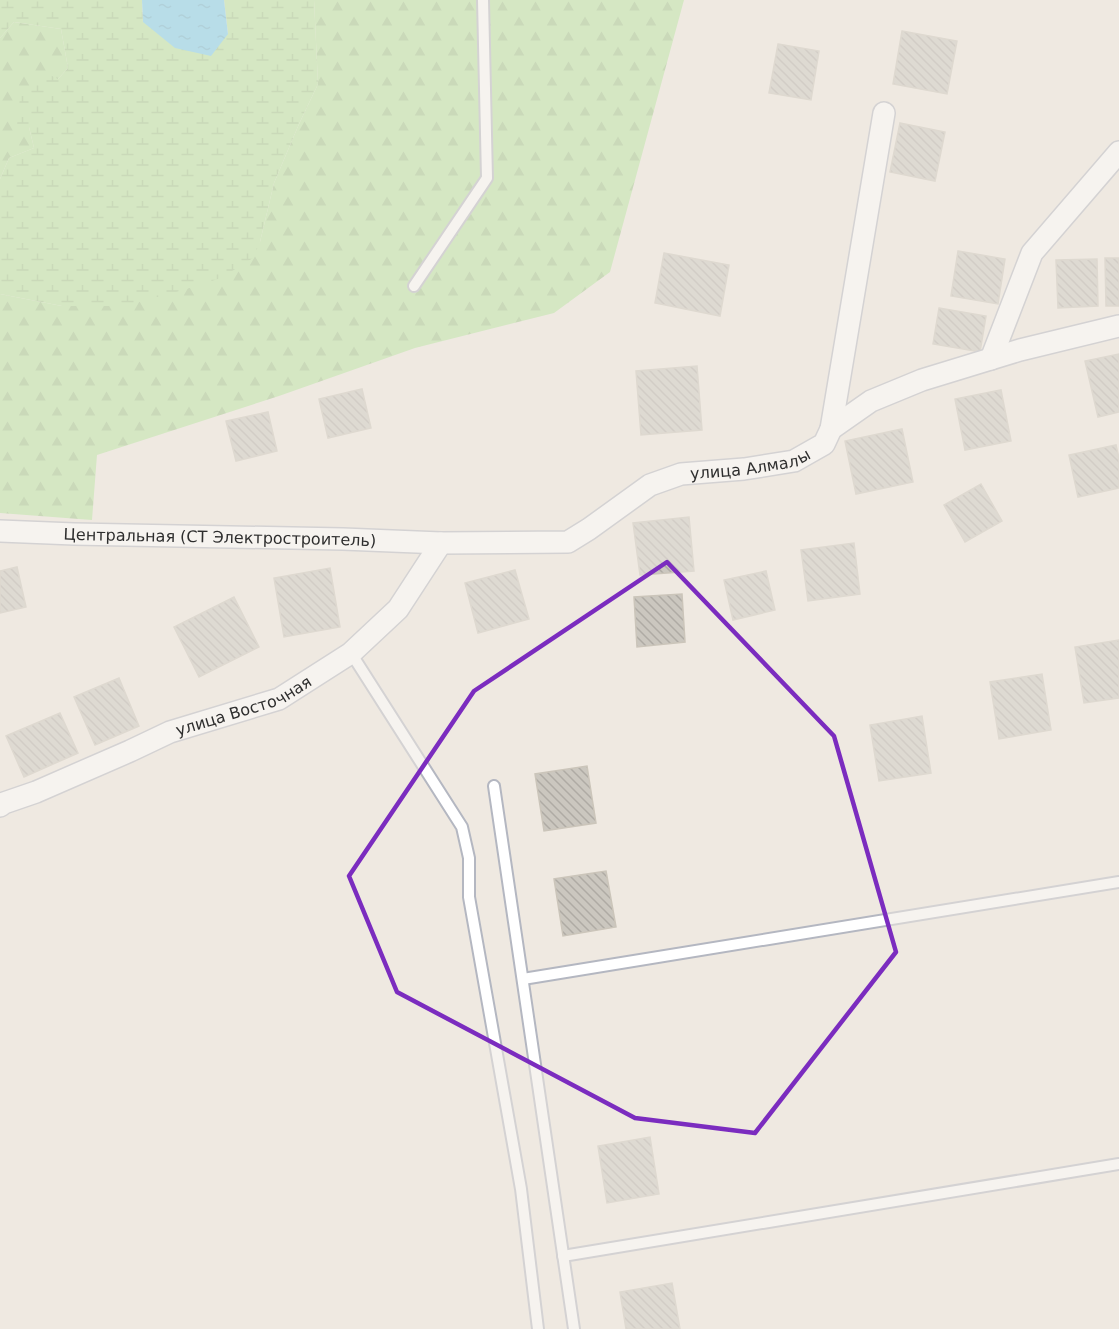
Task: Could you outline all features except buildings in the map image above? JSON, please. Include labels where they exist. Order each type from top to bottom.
[{"type":"street","points":[[831,429],[884,113]]},
{"type":"street","points":[[991,359],[1032,253],[1119,152]]},
{"type":"street","name":"улица Алмалы","points":[[441,543],[568,542],[650,484],[681,474],[744,469],[794,461],[824,444],[831,429],[871,401],[922,380],[1020,350],[1119,326]]},
{"type":"street","name":"Центральная (СТ Электростроитель)","points":[[0,531],[441,543]]},
{"type":"street","name":"улица Восточная","points":[[0,806],[170,732],[279,699],[351,653],[398,609],[441,543]]},
{"type":"lane","points":[[414,286],[487,178],[483,0]]},
{"type":"lane","points":[[351,653],[462,827],[469,858],[469,897],[521,1189],[538,1329]]},
{"type":"lane","points":[[494,786],[574,1329]]},
{"type":"lane","points":[[522,979],[1119,882]]},
{"type":"lane","points":[[563,1256],[1119,1164]]},
{"type":"highlighted area","points":[[667,562],[834,736],[896,952],[755,1133],[635,1118],[397,992],[349,876],[474,691]]},
{"type":"green space","points":[[0,0],[142,0],[143,22],[228,34],[224,0],[314,0],[318,84],[274,183],[260,242],[253,258],[221,278],[123,306],[62,306],[0,294],[0,179],[9,158],[34,148],[29,127],[17,125],[20,97],[44,72],[58,79],[68,68],[61,29],[14,22],[0,38]]},
{"type":"green space","points":[[314,0],[684,0],[610,272],[554,313],[415,348],[279,396],[97,455],[92,520],[0,513],[0,294],[62,306],[260,242],[274,183],[318,84]]},
{"type":"green space","points":[[14,22],[61,29],[68,68],[58,79],[29,127],[34,148],[9,158],[0,179],[0,38]]},
{"type":"water","points":[[142,0],[224,0],[228,34],[211,56],[175,48],[143,22]]}]
